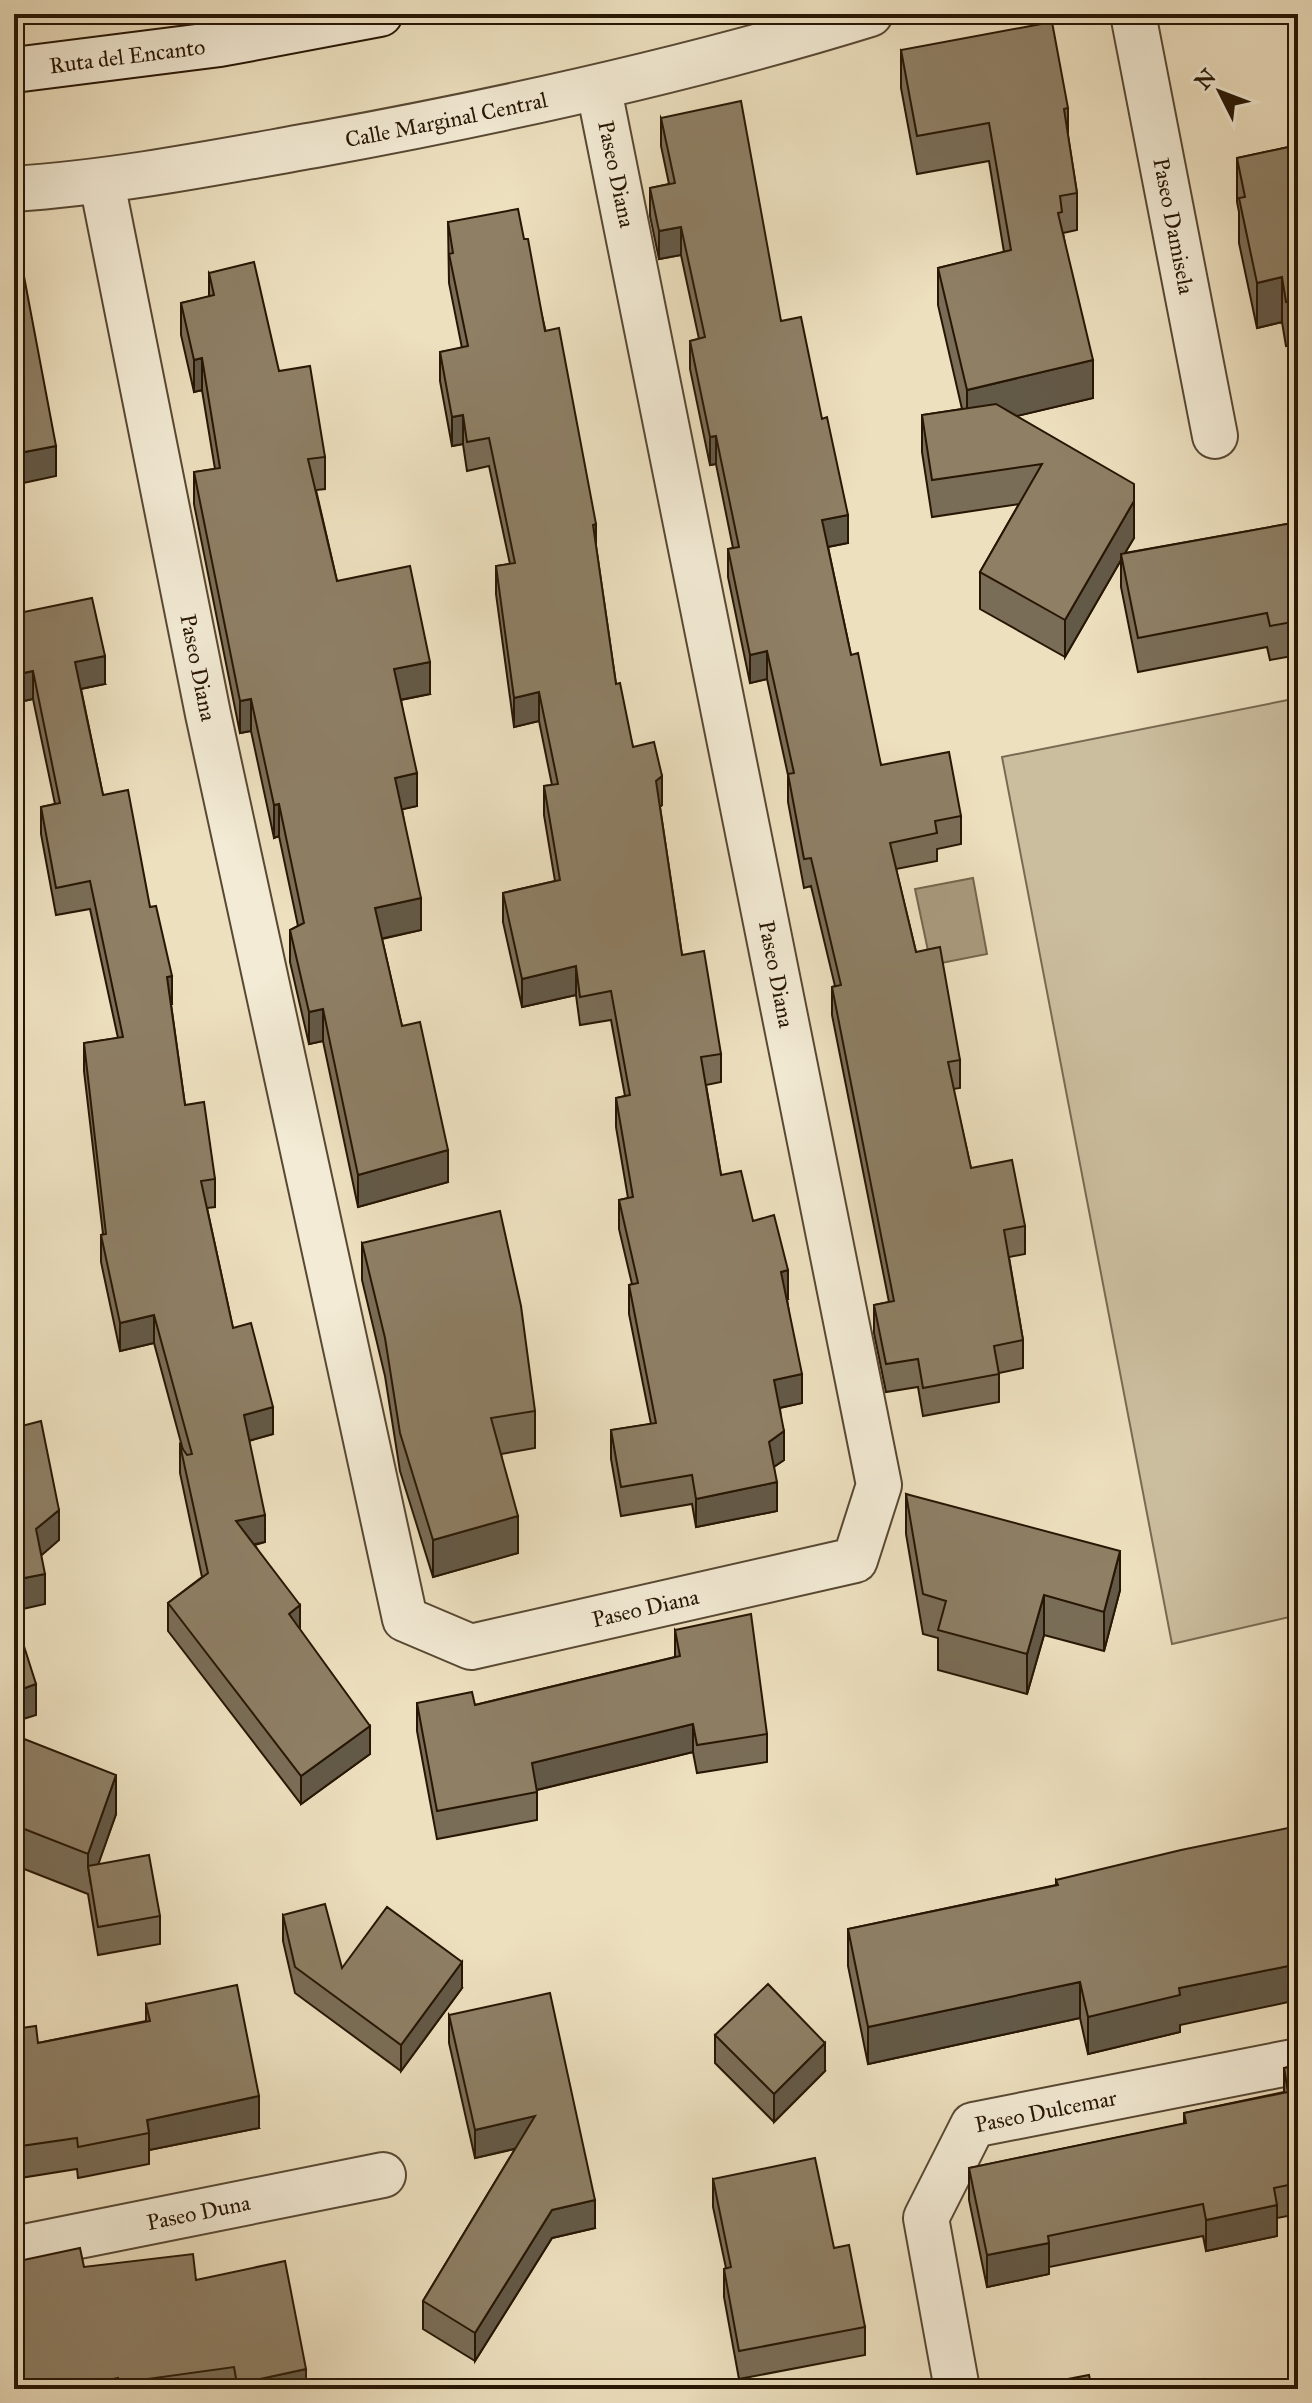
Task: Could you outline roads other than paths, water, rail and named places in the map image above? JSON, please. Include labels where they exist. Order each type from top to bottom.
[{"type":"street","name":"Ruta del Encanto","points":[[14,70],[220,44],[380,14]]},
{"type":"street","name":"Calle Marginal Central","points":[[14,189],[102,183],[479,115],[599,90],[870,14]]},
{"type":"street","name":"Paseo Damisela","points":[[1133,14],[1215,436]]},
{"type":"street","name":"Paseo Diana","points":[[102,183],[208,714],[405,1619],[471,1647],[855,1560],[879,1485],[599,90]]},
{"type":"street","name":"Paseo Dulcemar","points":[[957,2389],[926,2218],[973,2125],[1298,2061]]},
{"type":"street","name":"Paseo Duna","points":[[14,2249],[383,2175]]}]
